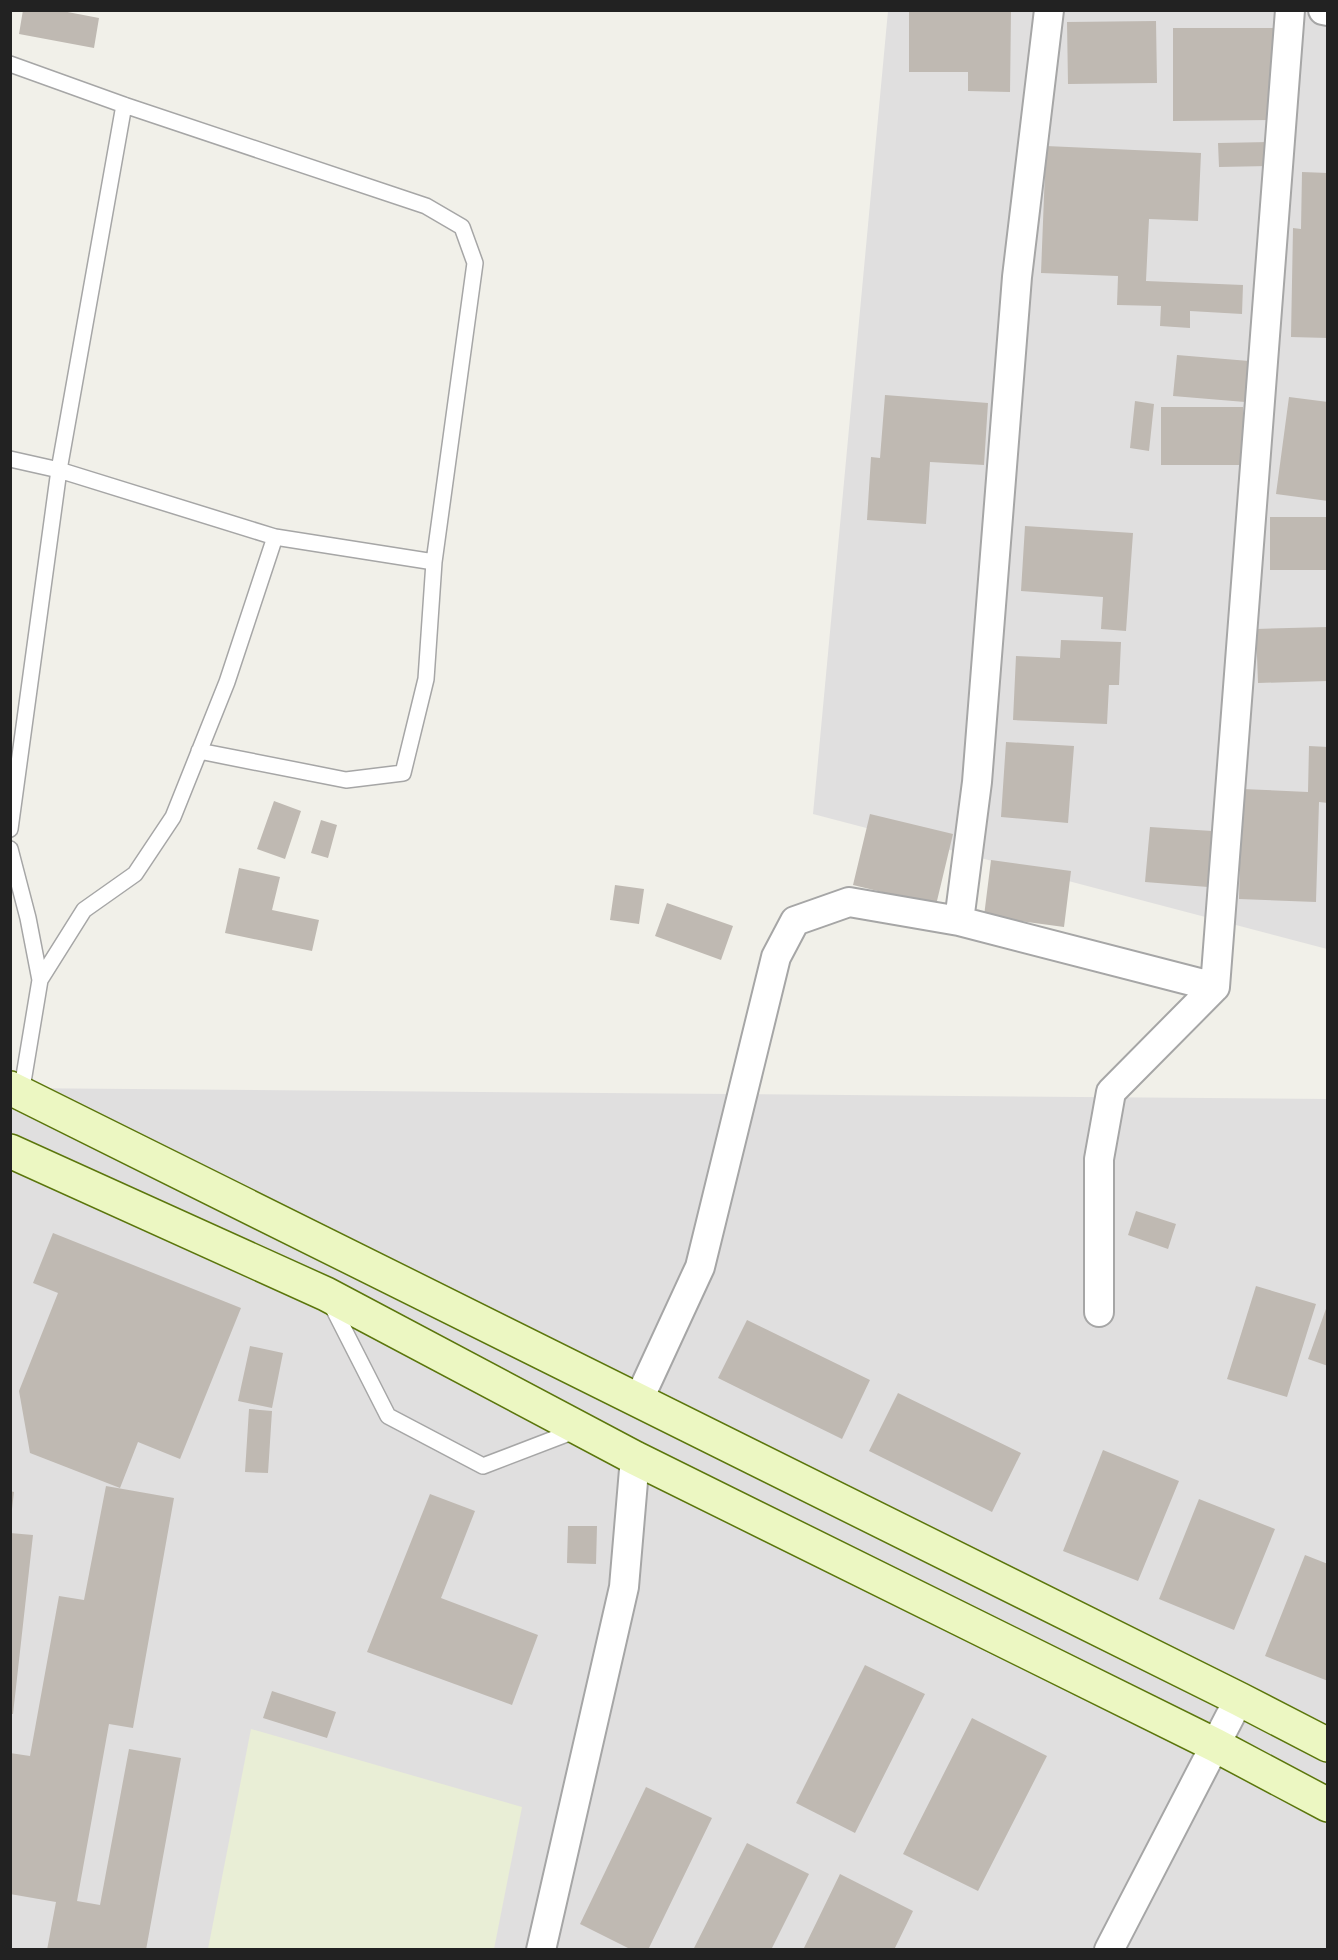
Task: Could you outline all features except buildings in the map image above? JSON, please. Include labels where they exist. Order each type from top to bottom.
[{"type":"street","points":[[959,921],[977,782],[1017,277],[1049,10]]},
{"type":"street","points":[[1099,1312],[1099,1159],[1111,1092],[1215,987],[1290,10]]},
{"type":"street","points":[[639,1399],[700,1267],[776,957],[795,921],[849,902],[959,921],[1215,987]]},
{"type":"street","points":[[16,1092],[639,1399],[1328,1745]]},
{"type":"street","points":[[10,1150],[326,1294],[579,1430],[1215,1745],[1328,1805]]},
{"type":"street","points":[[541,1950],[624,1587],[635,1458]]},
{"type":"street","points":[[1109,1950],[1239,1699]]},
{"type":"lane","points":[[10,64],[124,105],[426,206],[462,227],[475,263],[434,562],[426,679],[403,773],[346,780],[199,751]]},
{"type":"lane","points":[[10,829],[59,470],[124,105]]},
{"type":"lane","points":[[10,459],[59,470],[275,537],[434,562]]},
{"type":"lane","points":[[16,1092],[40,981],[84,910],[135,874],[173,817],[227,682],[275,537]]},
{"type":"lane","points":[[10,849],[28,918],[40,981]]},
{"type":"lane","points":[[326,1294],[388,1416],[483,1466],[579,1430]]},
{"type":"shaded area","points":[[888,11],[1327,11],[1327,949],[813,814]]},
{"type":"shaded area","points":[[10,1088],[1327,1099],[1327,1949],[11,1949]]},
{"type":"green space","points":[[251,1729],[522,1807],[494,1949],[208,1949]]}]
